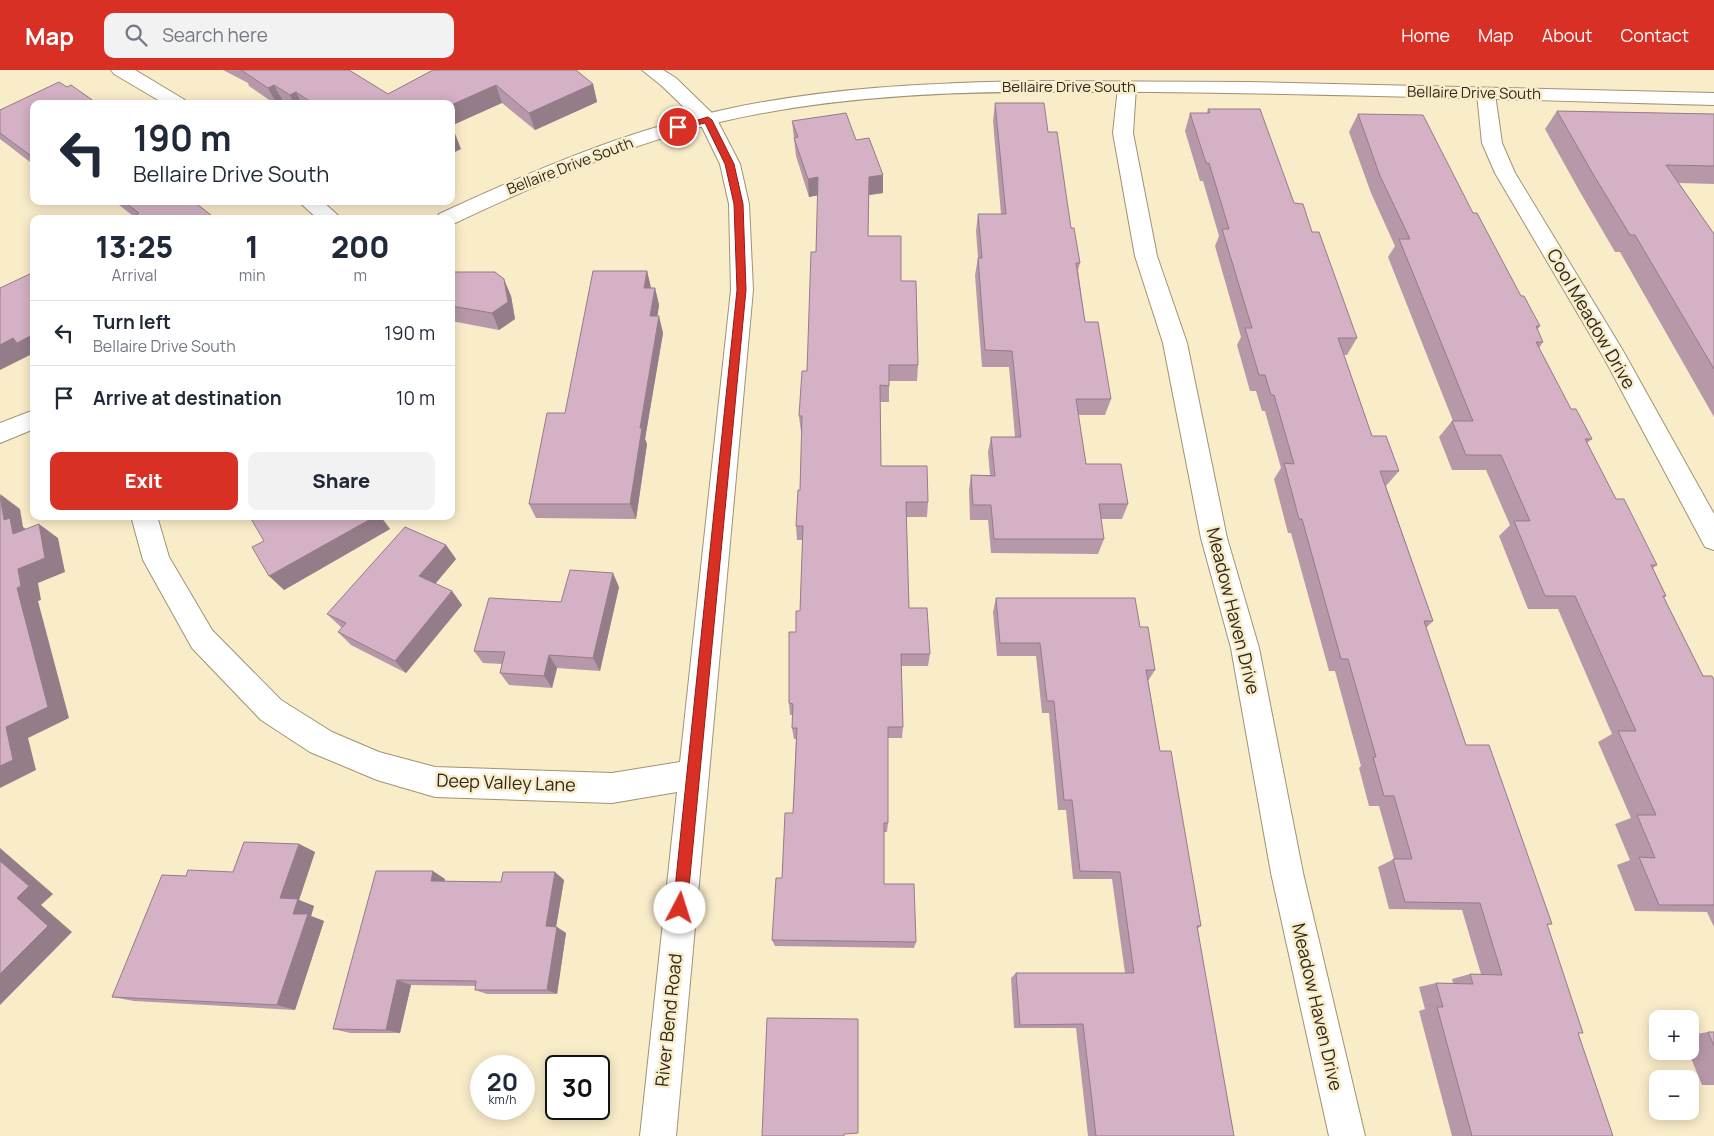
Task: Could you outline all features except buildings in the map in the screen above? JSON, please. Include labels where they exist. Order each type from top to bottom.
[{"type":"street","points":[[120,70],[139,79],[172,100]]},
{"type":"street","name":"River Bend Road","points":[[651,70],[669,82],[708,120],[730,164],[739,204],[742,290],[658,1136]]},
{"type":"street","name":"Bellaire Drive South","points":[[455,215],[527,181],[587,156],[678,127],[760,108],[856,93],[917,88],[1127,87],[1714,99]]},
{"type":"street","name":"Meadow Haven Drive","points":[[1127,87],[1123,133],[1146,256],[1175,343],[1214,538],[1245,648],[1287,873],[1347,1136]]},
{"type":"street","name":"Cool Meadow Drive","points":[[1486,94],[1492,143],[1505,173],[1614,355],[1714,539]]},
{"type":"street","points":[[313,205],[327,215]]},
{"type":"street","points":[[0,433],[30,421]]},
{"type":"street","name":"Deep Valley Lane","points":[[145,520],[156,560],[202,639],[271,710],[321,742],[377,766],[435,782],[612,788],[693,775]]},
{"type":"route","points":[[678,127],[708,120],[730,164],[739,204],[742,290],[680,908]]}]
